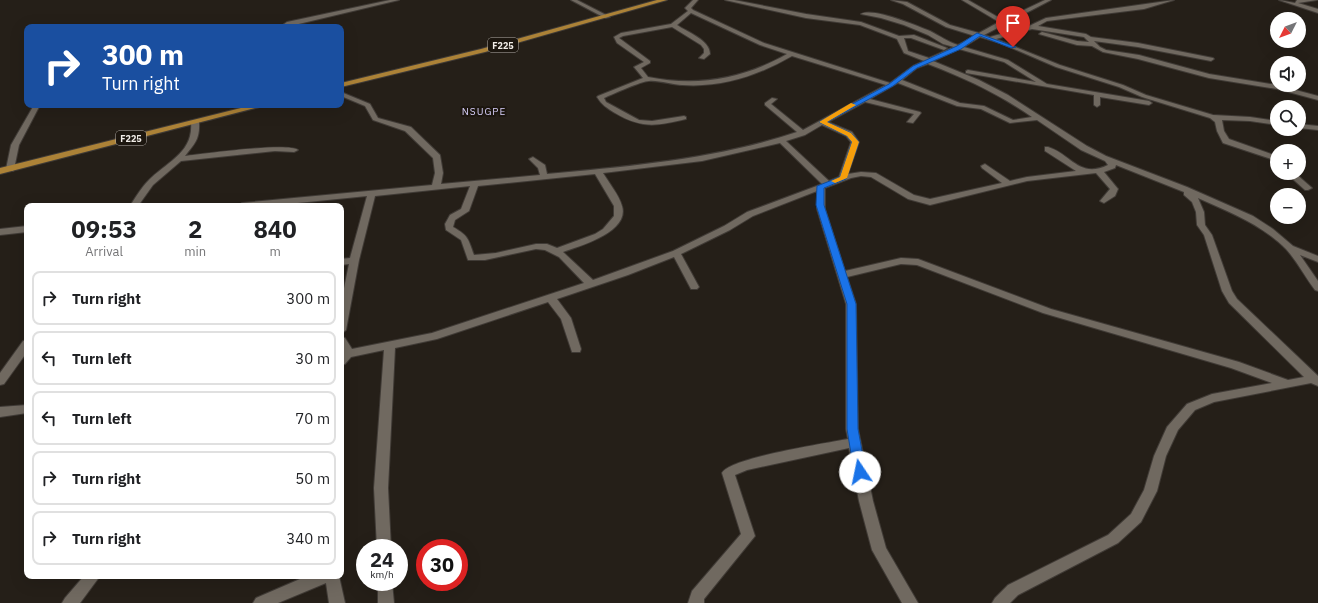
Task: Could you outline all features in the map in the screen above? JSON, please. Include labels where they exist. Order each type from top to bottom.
[{"type":"main road","name":"F225","points":[[344,84],[483,51],[664,0]]},
{"type":"main road","name":"F225","points":[[0,171],[251,108]]},
{"type":"street","points":[[287,24],[397,0]]},
{"type":"street","points":[[478,0],[486,0]]},
{"type":"street","points":[[573,0],[607,17]]},
{"type":"street","points":[[696,0],[688,8],[691,11],[741,35],[791,54],[893,83],[959,105],[982,107],[1012,122],[1037,118]]},
{"type":"street","points":[[727,0],[806,16],[861,24],[901,38],[907,35],[912,36],[951,51]]},
{"type":"street","points":[[893,0],[905,3],[948,26],[979,34],[1058,66],[1212,117],[1219,121],[1218,124],[1224,139],[1270,156]]},
{"type":"street","points":[[964,0],[1003,22]]},
{"type":"street","points":[[303,203],[372,193],[598,172],[702,159],[781,140],[802,134],[893,83],[915,67],[930,62],[959,48],[979,34],[1049,0]]},
{"type":"street","points":[[990,38],[1012,33],[1046,20],[1144,7],[1172,0]]},
{"type":"street","points":[[1284,1],[1315,0]]},
{"type":"street","points":[[1284,1],[1318,10]]},
{"type":"street","points":[[691,11],[673,25],[621,35],[616,38],[619,42],[648,62],[637,67],[646,78],[673,84],[731,80],[746,76],[778,62],[791,54]]},
{"type":"street","points":[[864,14],[871,13],[904,22],[936,37],[945,43],[1010,63],[1038,79],[1046,86]]},
{"type":"street","points":[[673,25],[704,44],[707,49],[707,54],[702,58]]},
{"type":"street","points":[[1029,27],[1082,35],[1090,39],[1104,50],[1139,57],[1208,76],[1277,87],[1318,98]]},
{"type":"street","points":[[1029,27],[1032,31],[1045,35],[1077,43],[1095,44]]},
{"type":"street","points":[[901,38],[900,39],[906,52],[978,81],[999,92],[1084,148],[1108,160],[1184,189],[1250,218],[1270,231],[1290,248],[1318,288]]},
{"type":"street","points":[[1090,39],[1138,45],[1211,59]]},
{"type":"street","points":[[1102,58],[1104,50]]},
{"type":"street","points":[[942,67],[1189,110]]},
{"type":"street","points":[[646,78],[641,82],[603,95],[600,98],[632,120],[638,122],[652,123],[684,118]]},
{"type":"street","points":[[1097,94],[1097,105]]},
{"type":"street","points":[[344,95],[368,105],[375,119],[408,129],[436,157],[439,173],[436,187]]},
{"type":"street","points":[[774,99],[767,104],[802,134]]},
{"type":"street","points":[[863,99],[918,113],[911,122]]},
{"type":"street","points":[[10,169],[15,145],[35,108]]},
{"type":"street","points":[[1212,117],[1243,118],[1270,122]]},
{"type":"street","points":[[136,203],[150,184],[179,159],[194,140],[196,133],[195,122]]},
{"type":"street","points":[[822,122],[849,134],[855,142],[843,178]]},
{"type":"street","points":[[1306,127],[1318,128]]},
{"type":"street","points":[[781,140],[824,185]]},
{"type":"street","points":[[179,159],[275,149],[294,150]]},
{"type":"street","points":[[1048,149],[1084,173]]},
{"type":"street","points":[[534,159],[542,167],[544,177]]},
{"type":"street","points":[[344,351],[390,345],[433,336],[591,284],[676,253],[750,214],[843,178],[861,174],[873,175],[911,197],[930,202],[1027,179],[1098,171],[1112,166],[1108,160]]},
{"type":"street","points":[[985,166],[1009,184]]},
{"type":"street","points":[[1098,171],[1114,189],[1112,194],[1104,201]]},
{"type":"street","points":[[556,251],[593,240],[608,228],[618,216],[618,206],[598,172]]},
{"type":"street","points":[[1298,180],[1308,188]]},
{"type":"street","points":[[474,183],[465,211],[451,218],[448,223],[449,228],[462,236],[466,241],[467,253],[471,258],[511,253],[536,246],[544,246],[556,251],[591,284]]},
{"type":"street","points":[[824,185],[821,209],[851,304],[852,429],[866,501],[879,550],[910,603]]},
{"type":"street","points":[[1184,189],[1196,201],[1200,212],[1201,225],[1208,235],[1227,291],[1233,301],[1316,382]]},
{"type":"street","points":[[345,294],[372,193]]},
{"type":"street","points":[[0,232],[24,229]]},
{"type":"street","points":[[1290,248],[1318,259]]},
{"type":"street","points":[[676,253],[694,287]]},
{"type":"street","points":[[344,262],[354,260]]},
{"type":"street","points":[[842,276],[902,261],[918,262],[1047,311],[1235,365],[1288,384]]},
{"type":"street","points":[[550,297],[566,318],[576,349]]},
{"type":"street","points":[[384,539],[381,488],[390,345]]},
{"type":"street","points":[[0,381],[24,348]]},
{"type":"street","points":[[1000,603],[1013,590],[1113,539],[1136,518],[1150,491],[1160,456],[1173,427],[1190,407],[1212,398],[1288,384],[1316,382]]},
{"type":"street","points":[[0,412],[24,409]]},
{"type":"street","points":[[696,603],[697,596],[748,536],[728,473],[744,465],[855,442]]},
{"type":"street","points":[[70,603],[90,579]]},
{"type":"street","points":[[261,603],[317,579]]},
{"type":"street","points":[[333,579],[337,603]]},
{"type":"street","points":[[385,591],[386,603]]},
{"type":"slow traffic","points":[[835,181],[843,178],[855,146],[855,142],[849,134],[822,122],[853,105]]},
{"type":"district","name":"NSUGPE","points":[[484,111]]},
{"type":"route","points":[[860,472],[852,429],[853,394],[851,304],[820,205],[821,186],[843,178],[855,146],[855,142],[849,134],[822,122],[891,85],[915,67],[959,48],[979,34],[1013,47]]}]
